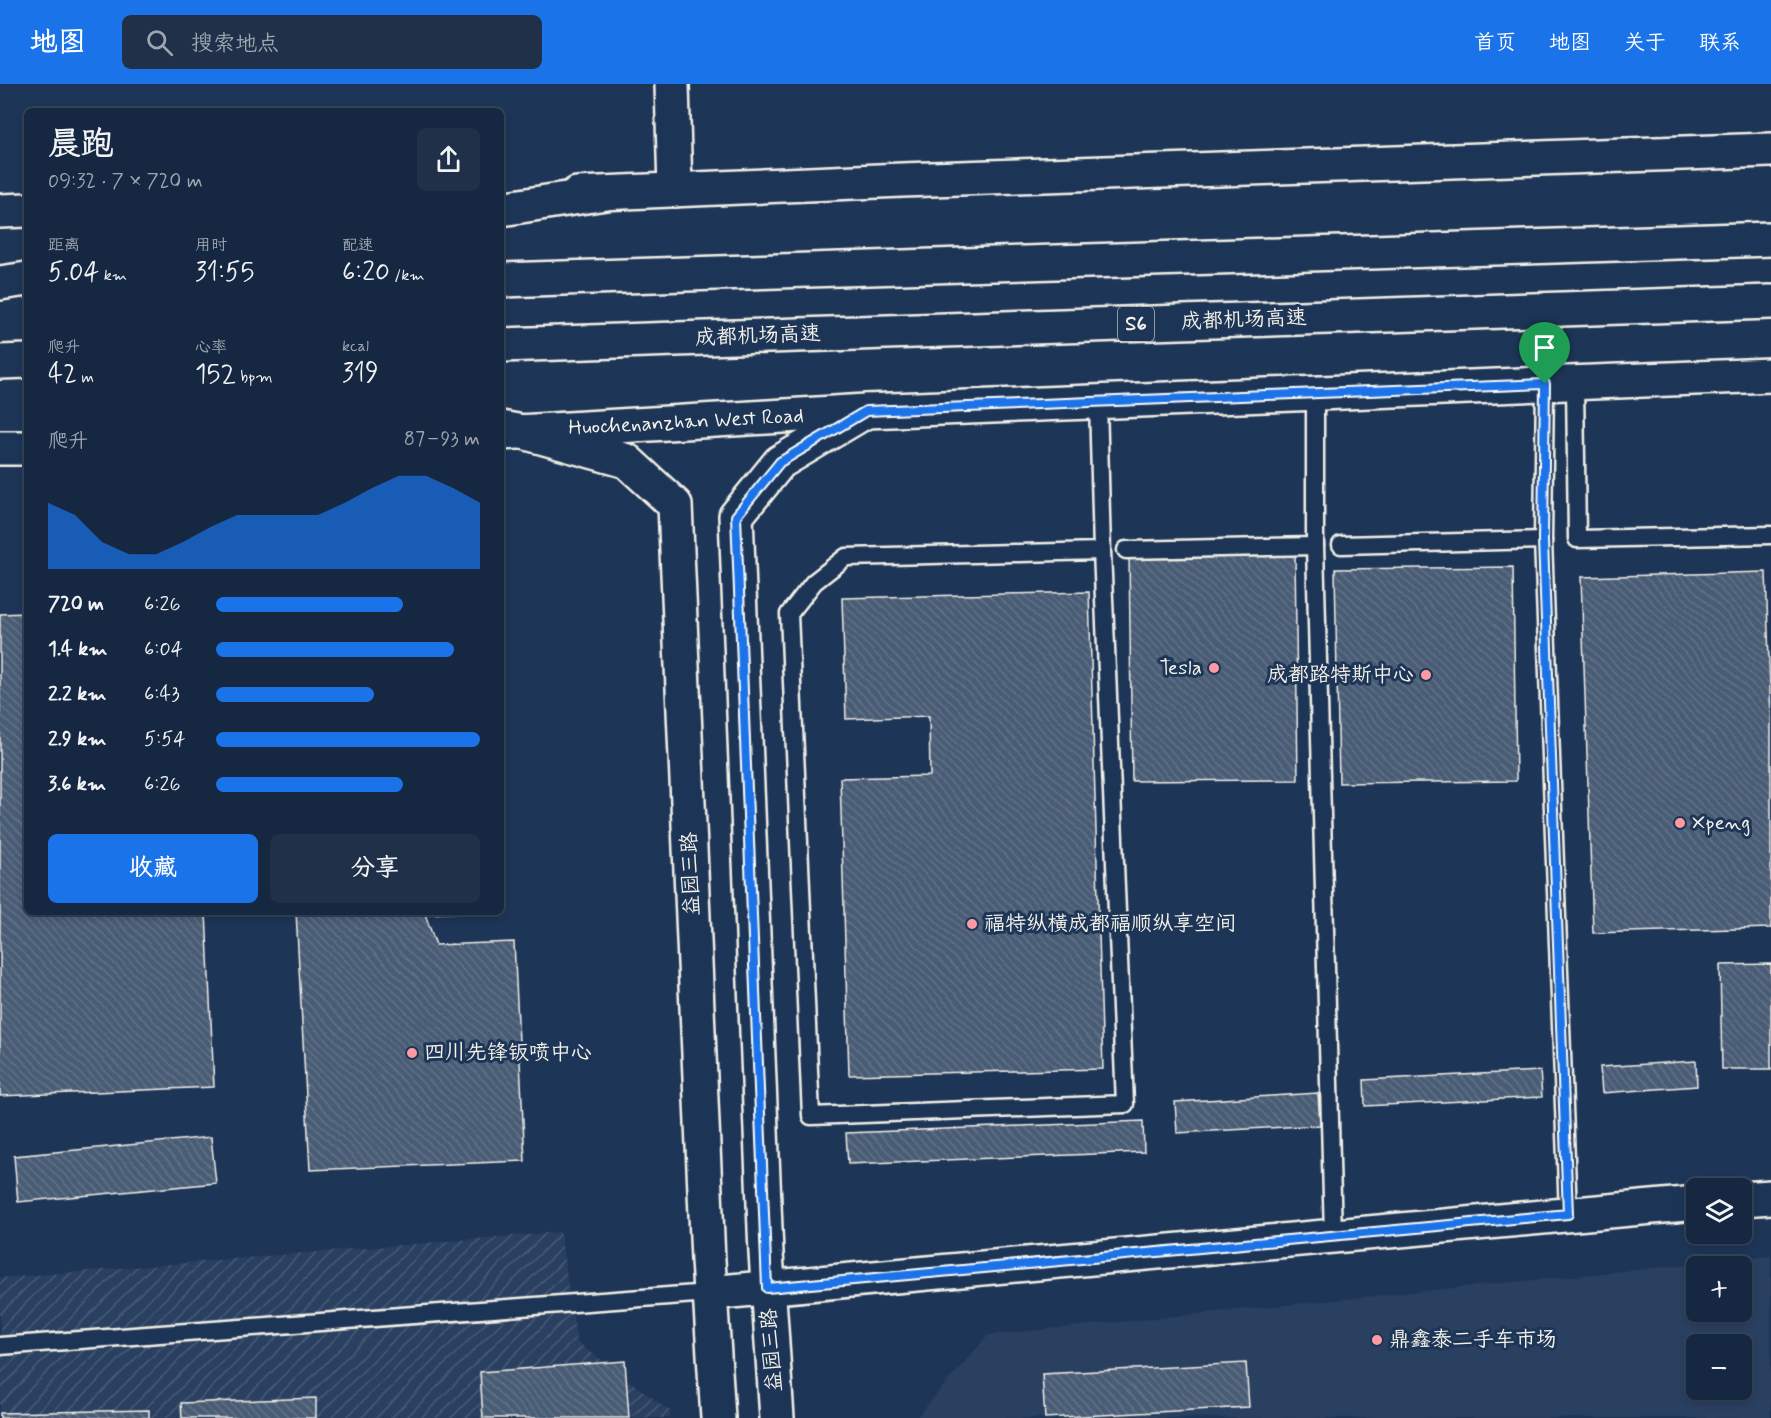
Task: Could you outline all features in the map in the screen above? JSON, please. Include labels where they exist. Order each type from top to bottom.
[{"type":"main road","points":[[672,84],[675,190]]},
{"type":"main road","points":[[504,196],[1771,150]]},
{"type":"main road","points":[[504,209],[606,193]]},
{"type":"main road","points":[[0,211],[24,210]]},
{"type":"main road","points":[[504,280],[1771,239]]},
{"type":"main road","points":[[0,283],[24,279]]},
{"type":"main road","points":[[0,296],[24,295]]},
{"type":"main road","name":"成都机场高速","points":[[504,345],[1771,302]]},
{"type":"main road","points":[[0,362],[24,361]]},
{"type":"main road","name":"Huochenanzhan West Road","points":[[508,431],[866,411],[1771,375]]},
{"type":"main road","name":"益园三路","points":[[777,1418],[767,1288],[736,516],[780,462],[866,411]]},
{"type":"main road","name":"益园三路","points":[[508,431],[627,461],[675,504],[709,1293],[718,1418]]},
{"type":"main road","points":[[0,448],[24,448]]},
{"type":"main road","points":[[1752,1198],[1771,1197]]},
{"type":"main road","points":[[709,1293],[1686,1204]]},
{"type":"lane","points":[[1560,384],[1577,539],[1771,534]]},
{"type":"lane","points":[[1560,384],[1543,540],[1568,1214]]},
{"type":"lane","points":[[1315,393],[1315,546],[1333,1236]]},
{"type":"lane","points":[[1098,402],[1125,1104],[811,1116],[789,614],[814,582],[846,557],[1102,550]]},
{"type":"lane","points":[[1341,545],[1543,540]]},
{"type":"lane","points":[[1126,550],[1315,546]]},
{"type":"lane","points":[[0,1346],[709,1293]]},
{"type":"shaded area","points":[[560,1232],[577,1342],[670,1411],[670,1418],[0,1418],[0,1278]]},
{"type":"shaded area","name":"鼎鑫泰二手车市场","points":[[1771,1256],[1771,1418],[916,1418],[988,1335],[1686,1265],[1686,1322],[1752,1322],[1752,1258]]},
{"type":"building","name":"Tesla","points":[[1295,554],[1298,780],[1132,781],[1129,556]]},
{"type":"building","name":"成都路特斯中心","points":[[1513,567],[1516,781],[1339,783],[1335,569]]},
{"type":"building","name":"Xpeng","points":[[1766,572],[1771,719],[1771,928],[1593,933],[1581,577]]},
{"type":"building","name":"福特纵横成都福顺纵享空间","points":[[1089,592],[1103,1069],[849,1075],[840,778],[930,776],[929,716],[846,719],[842,598]]},
{"type":"building","points":[[24,613],[24,915],[206,915],[214,1087],[0,1096],[0,614]]},
{"type":"building","name":"四川先锋钣喷中心","points":[[296,915],[425,915],[436,945],[514,942],[525,1161],[310,1170]]},
{"type":"building","points":[[1771,964],[1771,1069],[1722,1069],[1720,965]]},
{"type":"building","points":[[1696,1061],[1697,1086],[1602,1093],[1600,1067]]},
{"type":"building","points":[[1540,1071],[1542,1097],[1365,1106],[1364,1080]]},
{"type":"building","points":[[1318,1093],[1320,1125],[1177,1133],[1175,1102]]},
{"type":"building","points":[[1143,1121],[1144,1152],[848,1164],[846,1133]]},
{"type":"building","points":[[211,1137],[216,1183],[18,1202],[14,1156]]},
{"type":"building","points":[[625,1361],[629,1418],[483,1418],[480,1372]]},
{"type":"building","points":[[1246,1363],[1249,1407],[1045,1418],[1042,1374]]},
{"type":"building","points":[[316,1398],[316,1418],[182,1418],[181,1403]]},
{"type":"building","points":[[149,1410],[149,1418],[0,1418],[0,1413]]},
{"type":"place","name":"Tesla","points":[[1214,668]]},
{"type":"place","name":"成都路特斯中心","points":[[1426,675]]},
{"type":"place","name":"Xpeng","points":[[1680,823]]},
{"type":"place","name":"福特纵横成都福顺纵享空间","points":[[972,924]]},
{"type":"place","name":"四川先锋钣喷中心","points":[[412,1053]]},
{"type":"place","name":"鼎鑫泰二手车市场","points":[[1377,1340]]},
{"type":"route","points":[[1545,384],[1543,540],[1568,1214],[767,1288],[736,516],[780,462],[866,411],[1545,384]]}]
